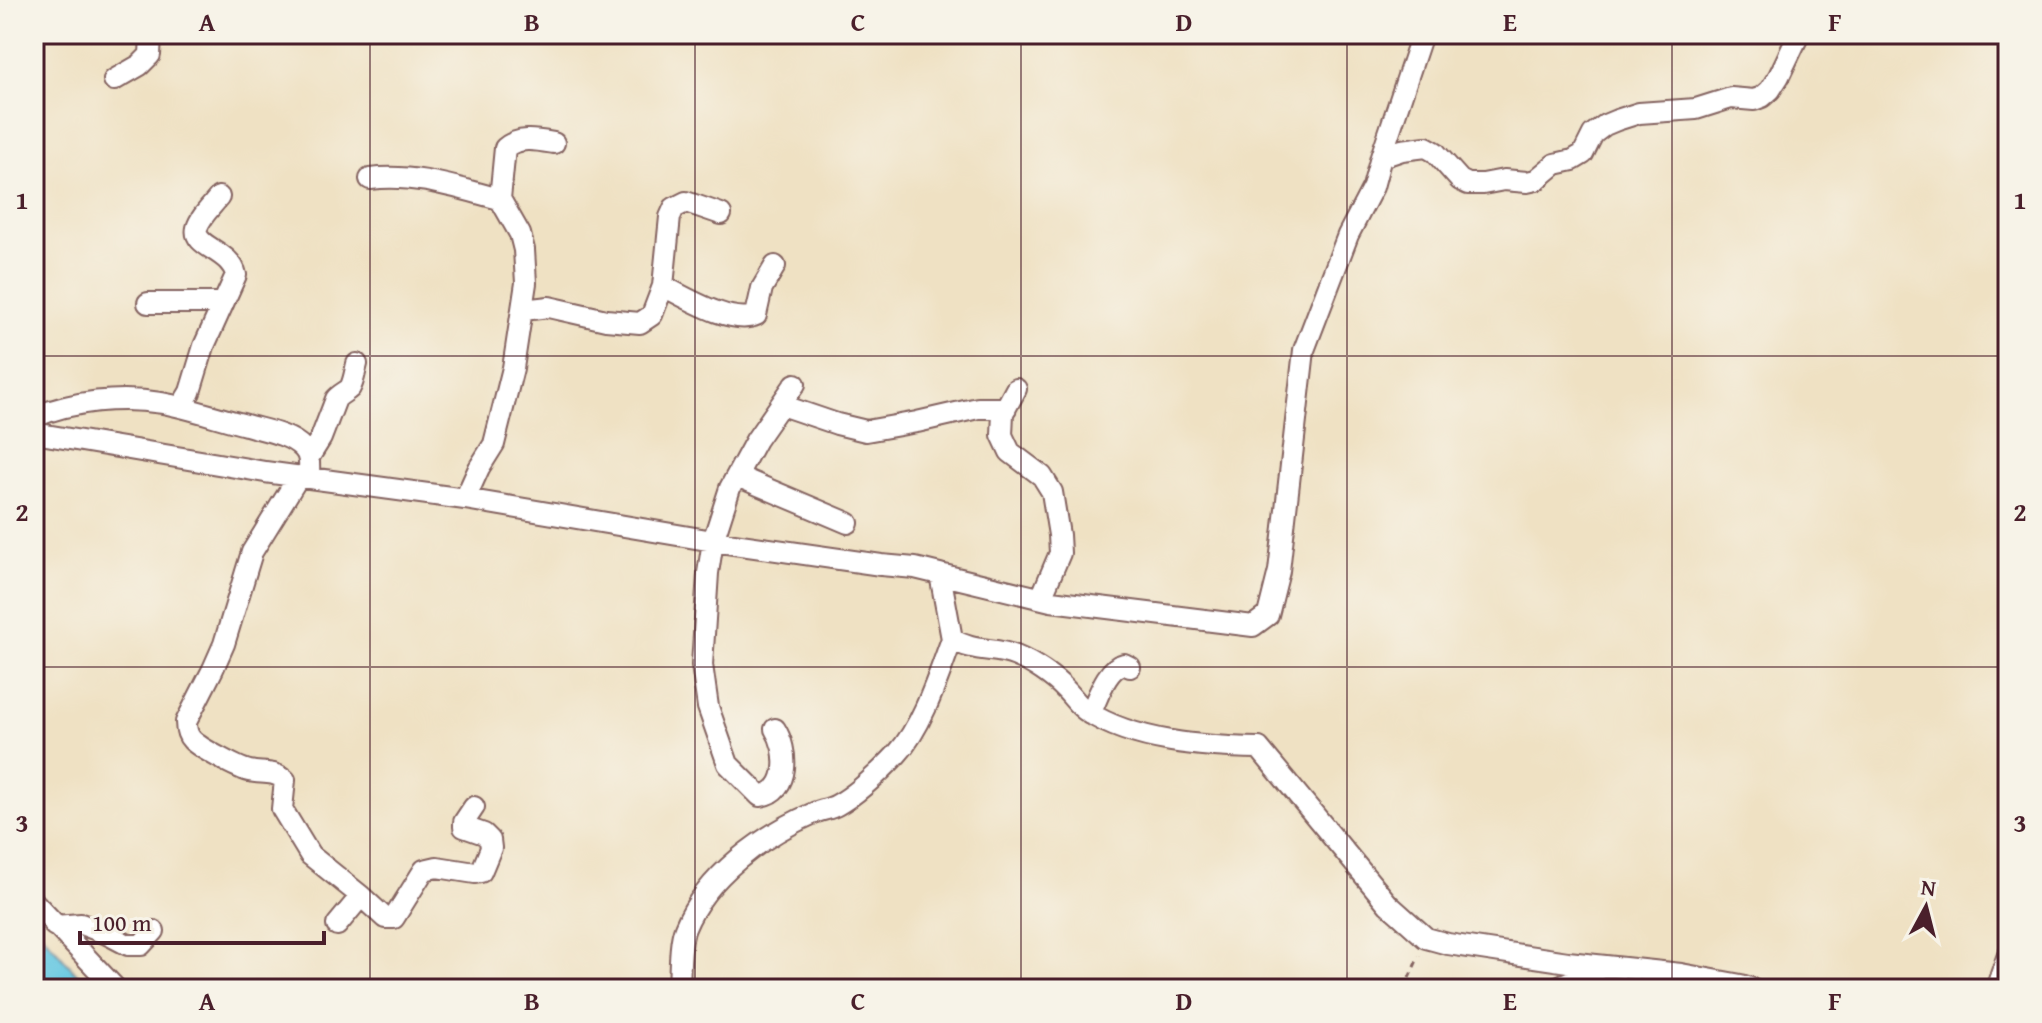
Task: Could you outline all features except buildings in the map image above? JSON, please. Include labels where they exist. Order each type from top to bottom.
[{"type":"street","points":[[114,80],[140,65],[150,55],[151,34]]},
{"type":"street","points":[[34,433],[265,472],[305,470],[392,491],[465,499],[713,541],[915,568],[1041,598],[1253,626],[1268,615],[1279,571],[1304,350],[1348,235],[1373,187],[1422,34]]},
{"type":"street","points":[[1381,157],[1426,147],[1468,184],[1536,180],[1555,164],[1583,154],[1593,134],[1617,120],[1639,113],[1696,109],[1731,98],[1754,100],[1762,97],[1779,76],[1799,34]]},
{"type":"street","points":[[465,499],[494,444],[513,368],[523,310],[526,283],[524,250],[520,234],[500,199],[505,148],[513,141],[554,143]]},
{"type":"street","points":[[370,179],[426,181],[500,199]]},
{"type":"street","points":[[181,407],[190,392],[204,346],[236,275],[226,257],[197,237],[198,224],[219,197]]},
{"type":"street","points":[[523,310],[549,307],[606,320],[640,323],[652,315],[663,286],[667,233],[674,208],[686,202],[721,214]]},
{"type":"street","points":[[663,286],[722,314],[747,319],[756,315],[762,288],[775,266]]},
{"type":"street","points":[[148,303],[223,303]]},
{"type":"street","points":[[357,364],[348,390],[336,399],[305,470],[252,552],[224,644],[186,722],[186,730],[192,740],[213,754],[249,771],[265,771],[285,780],[282,809],[310,855],[385,918],[394,918],[424,870],[437,867],[481,872],[491,848],[490,840],[484,834],[464,827],[474,807]]},
{"type":"street","points":[[775,729],[781,738],[784,775],[775,790],[769,795],[760,796],[728,764],[708,707],[702,665],[713,541],[730,488],[756,440],[795,384]]},
{"type":"street","points":[[1016,389],[1003,413],[1002,435],[1010,452],[1042,476],[1052,492],[1060,553],[1041,598]]},
{"type":"street","points":[[34,417],[75,404],[118,400],[158,402],[280,435],[302,446],[305,470]]},
{"type":"street","points":[[781,405],[866,431],[978,408],[1006,408]]},
{"type":"street","points":[[737,476],[848,523]]},
{"type":"street","points":[[679,989],[683,931],[696,907],[723,872],[763,841],[854,794],[899,752],[929,700],[952,639],[940,574]]},
{"type":"street","points":[[952,639],[965,647],[1014,655],[1034,665],[1063,687],[1084,710],[1134,734],[1259,748],[1388,904],[1426,938],[1448,944],[1607,967],[1681,974],[1753,989]]},
{"type":"street","points":[[1090,714],[1110,673],[1117,666],[1124,664],[1130,667]]},
{"type":"street","points":[[337,925],[361,896]]},
{"type":"street","points":[[34,902],[116,989]]},
{"type":"street","points":[[55,926],[81,924],[128,945],[141,945],[154,931]]},
{"type":"street","points":[[1996,989],[2008,955]]},
{"type":"street","points":[[1552,989],[1607,967]]},
{"type":"path","points":[[1404,989],[1426,938]]},
{"type":"water","points":[[34,925],[77,974],[94,989],[34,989]]}]
